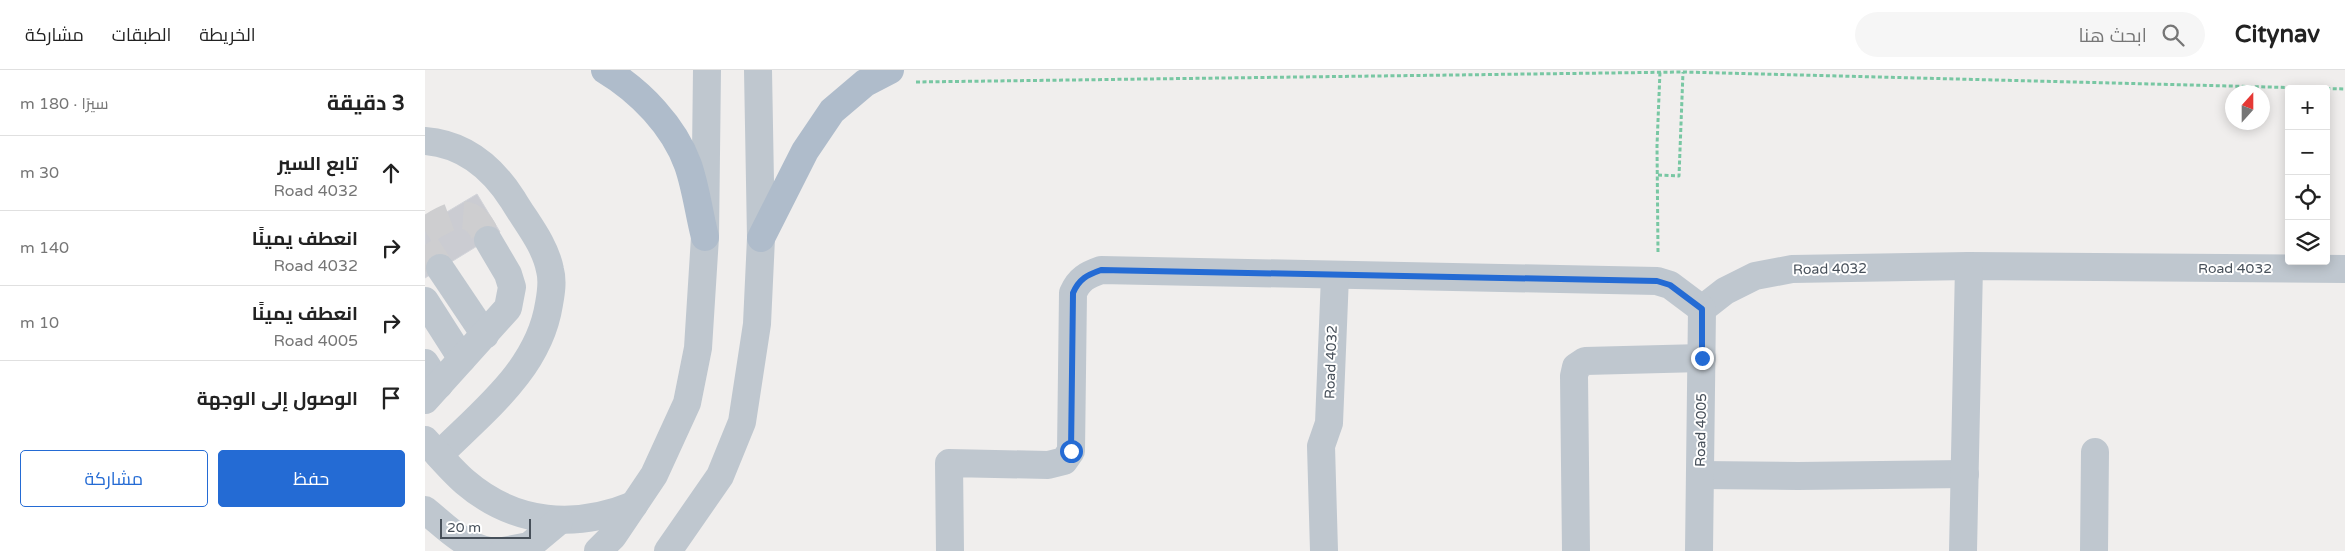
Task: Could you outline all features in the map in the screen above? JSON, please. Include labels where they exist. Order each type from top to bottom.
[{"type":"main road","points":[[605,70],[620,79],[648,103],[671,132],[688,164],[705,237]]},
{"type":"main road","points":[[761,238],[805,151],[832,111],[865,83],[890,70]]},
{"type":"street","points":[[598,551],[613,536],[654,475],[687,403],[698,348],[705,237],[707,70]]},
{"type":"street","points":[[668,551],[720,476],[742,422],[757,324],[761,238],[758,70]]},
{"type":"street","points":[[425,141],[439,142],[469,154],[496,176],[543,248],[551,271],[551,293],[548,314],[542,335],[531,357],[517,377],[432,447],[465,482],[494,502],[526,515],[559,521],[585,520],[610,514],[634,505]]},
{"type":"street","points":[[430,382],[462,359],[508,308],[512,287],[509,274],[488,240]]},
{"type":"street","points":[[1963,551],[1969,266]]},
{"type":"street","name":"Road 4032","points":[[1702,309],[1725,291],[1755,276],[1792,268],[1969,266],[2345,269]]},
{"type":"street","points":[[441,268],[485,334]]},
{"type":"street","points":[[950,551],[949,463],[1048,465],[1064,460],[1071,451],[1073,293],[1082,278],[1101,270],[1657,281],[1670,285],[1702,309]]},
{"type":"street","name":"Road 4032","points":[[1324,551],[1321,446],[1327,434],[1329,423],[1335,276]]},
{"type":"street","points":[[425,301],[462,359]]},
{"type":"street","name":"Road 4005","points":[[1699,551],[1702,309]]},
{"type":"street","points":[[1576,551],[1574,376],[1576,367],[1585,361],[1702,358]]},
{"type":"street","points":[[2094,551],[2095,452]]},
{"type":"street","points":[[1700,475],[1965,474]]},
{"type":"street","points":[[425,510],[456,536],[482,550],[490,551]]},
{"type":"street","points":[[503,551],[529,546],[559,521]]},
{"type":"path","points":[[1657,281],[1657,146],[1660,70]]},
{"type":"path","points":[[1658,175],[1679,176],[1683,72]]},
{"type":"path","points":[[915,82],[1683,72],[2345,89]]},
{"type":"building","points":[[477,194],[500,232],[425,278],[425,225]]},
{"type":"tunnel","points":[[425,231],[451,217],[465,215],[478,223],[488,240]]},
{"type":"tunnel","points":[[425,245],[440,268]]},
{"type":"route","points":[[1071,451],[1073,293],[1082,278],[1101,270],[1657,281],[1670,285],[1702,309],[1702,358]]}]
